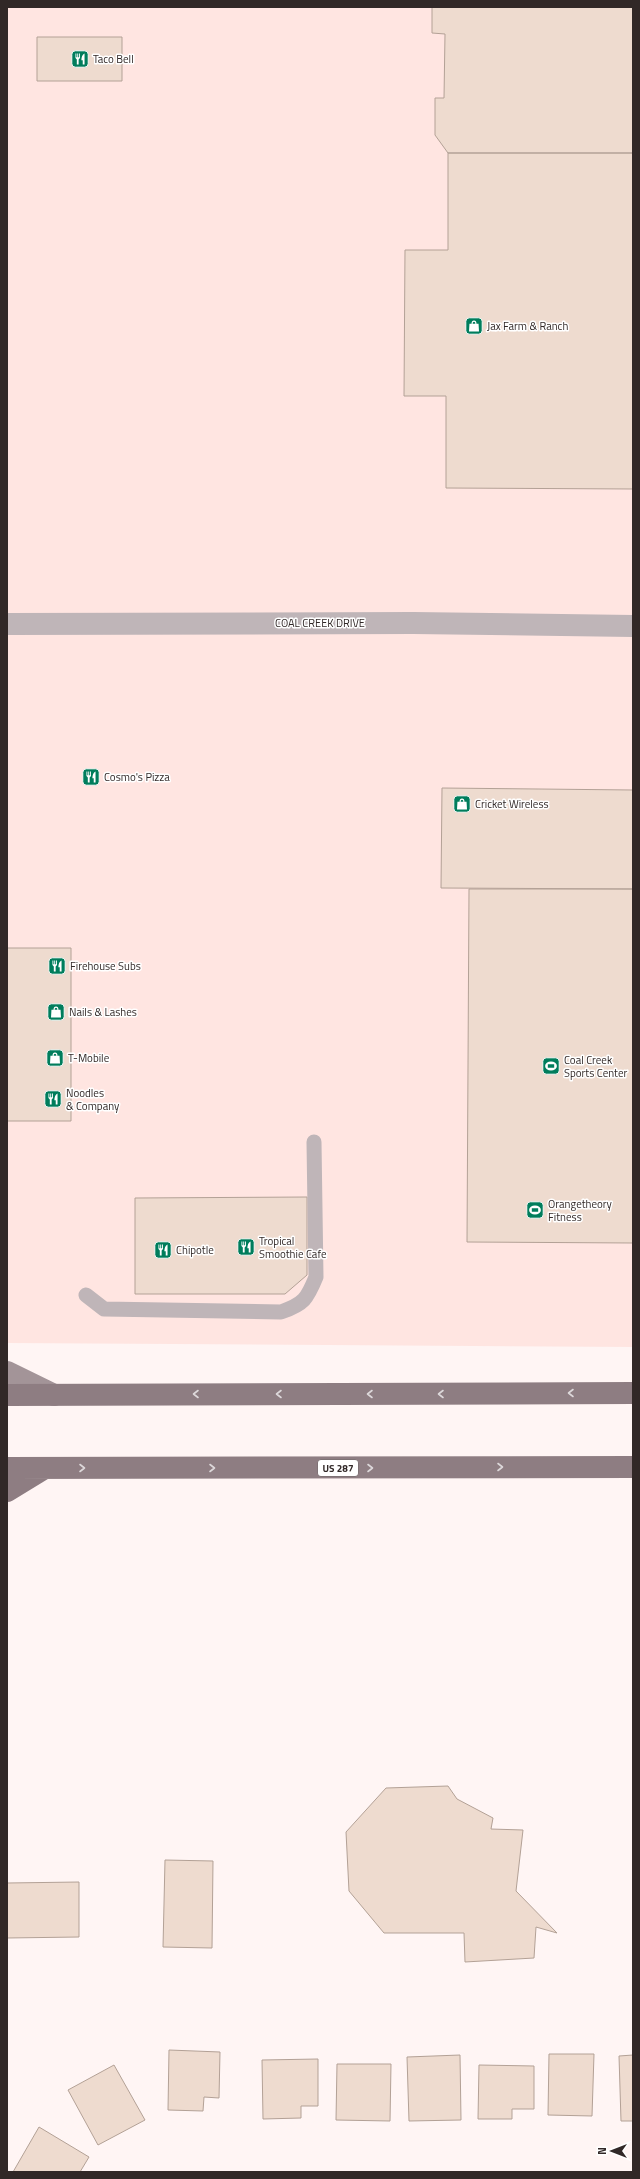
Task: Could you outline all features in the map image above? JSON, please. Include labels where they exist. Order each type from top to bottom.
[{"type":"main road","points":[[7,1372],[54,1395]]},
{"type":"main road","points":[[7,1395],[633,1393]]},
{"type":"main road","name":"US 287","points":[[7,1468],[633,1467]]},
{"type":"main road","points":[[7,1491],[43,1469]]},
{"type":"street","name":"COAL CREEK DRIVE","points":[[7,624],[413,623],[633,626]]},
{"type":"lane","points":[[86,1295],[104,1309],[282,1312],[298,1306],[309,1295],[316,1277],[314,1142]]},
{"type":"shaded area","points":[[7,7],[633,7],[633,1347],[7,1343]]},
{"type":"building","points":[[432,7],[633,7],[633,153],[448,153],[435,135],[435,98],[444,98],[445,34],[432,33]]},
{"type":"building","name":"Taco Bell","points":[[37,37],[122,37],[122,81],[37,81]]},
{"type":"building","points":[[448,153],[633,153],[633,489],[446,488],[446,396],[404,396],[405,250],[448,250]]},
{"type":"building","points":[[442,788],[633,790],[633,889],[441,888]]},
{"type":"building","name":"Coal Creek Sports Center","points":[[469,889],[633,889],[633,1243],[467,1242]]},
{"type":"building","points":[[7,948],[71,948],[71,1121],[7,1121]]},
{"type":"building","points":[[307,1197],[307,1275],[285,1294],[135,1294],[135,1198]]},
{"type":"building","points":[[448,1786],[457,1799],[493,1818],[491,1829],[523,1830],[516,1891],[557,1933],[536,1927],[534,1958],[465,1962],[464,1933],[384,1933],[349,1891],[346,1832],[386,1788]]},
{"type":"building","points":[[165,1860],[213,1861],[212,1948],[163,1947]]},
{"type":"building","points":[[79,1882],[79,1937],[7,1938],[7,1883]]},
{"type":"building","points":[[169,2050],[220,2052],[219,2098],[204,2097],[203,2111],[168,2110]]},
{"type":"building","points":[[549,2054],[594,2054],[592,2116],[548,2115]]},
{"type":"building","points":[[460,2055],[461,2120],[409,2121],[407,2057]]},
{"type":"building","points":[[633,2055],[633,2121],[621,2121],[619,2056]]},
{"type":"building","points":[[318,2059],[318,2106],[301,2106],[301,2118],[263,2119],[262,2060]]},
{"type":"building","points":[[337,2064],[391,2064],[390,2121],[336,2120]]},
{"type":"building","points":[[114,2065],[145,2120],[98,2145],[68,2090]]},
{"type":"building","points":[[479,2065],[534,2066],[534,2109],[512,2109],[512,2119],[478,2119]]},
{"type":"building","points":[[39,2127],[89,2157],[80,2172],[13,2172]]},
{"type":"place","name":"Taco Bell","points":[[80,59]]},
{"type":"place","name":"Jax Farm & Ranch","points":[[474,326]]},
{"type":"place","name":"Cosmo's Pizza","points":[[91,777]]},
{"type":"place","name":"Cricket Wireless","points":[[462,804]]},
{"type":"place","name":"Firehouse Subs","points":[[57,966]]},
{"type":"place","name":"Nails & Lashes","points":[[56,1012]]},
{"type":"place","name":"T-Mobile","points":[[55,1058]]},
{"type":"place","name":"Coal Creek Sports Center","points":[[551,1066]]},
{"type":"place","name":"Noodles & Company","points":[[53,1099]]},
{"type":"place","name":"Orangetheory Fitness","points":[[535,1210]]},
{"type":"place","name":"Tropical Smoothie Cafe","points":[[246,1247]]},
{"type":"place","name":"Chipotle","points":[[163,1250]]}]
